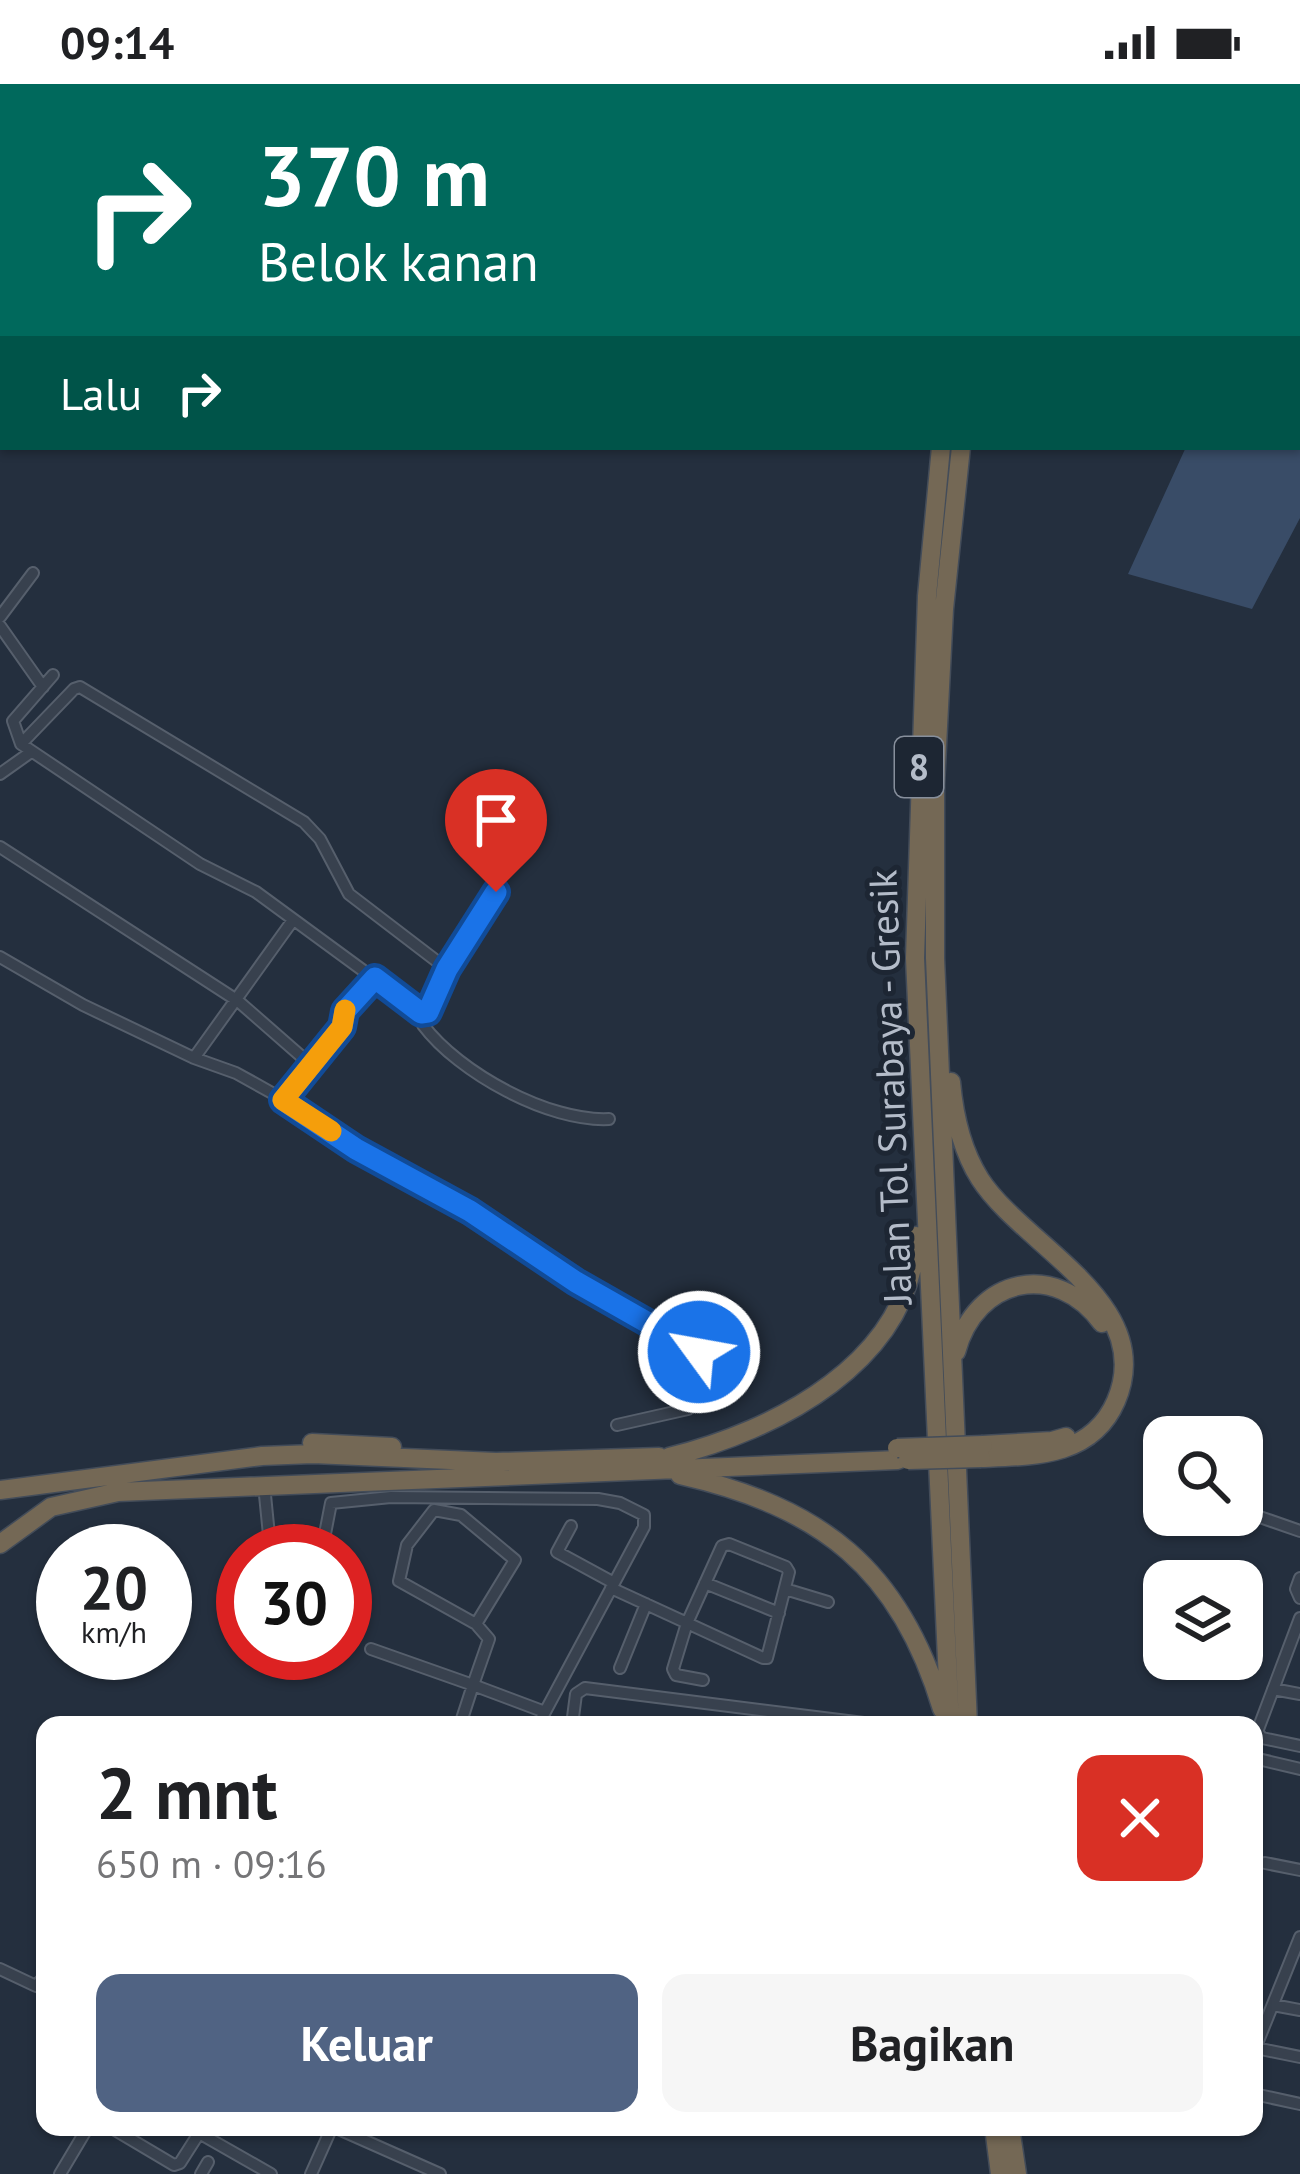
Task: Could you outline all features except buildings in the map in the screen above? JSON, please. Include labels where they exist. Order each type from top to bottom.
[{"type":"highway","name":"Jalan Tol Surabaya - Gresik","points":[[941,450],[927,596],[915,958],[948,1716]]},
{"type":"highway","name":"Jalan Tol Surabaya - Gresik","points":[[961,450],[944,609],[935,784],[935,958],[968,1716]]},
{"type":"highway","points":[[0,1544],[35,1516],[73,1500],[118,1492],[661,1463],[1058,1451],[1090,1436],[1116,1401],[1124,1360],[1121,1340],[1096,1295],[1002,1208],[972,1165],[954,1110],[935,958]]},
{"type":"highway","points":[[0,1490],[94,1478],[264,1444],[358,1443],[496,1462],[661,1463],[718,1445],[801,1405],[883,1332],[909,1278],[916,1247],[920,1087]]},
{"type":"highway","points":[[950,1374],[968,1317],[989,1299],[1018,1287],[1045,1286],[1073,1295],[1091,1309],[1108,1334],[1113,1356],[1111,1382],[1089,1424],[1052,1441],[982,1452]]},
{"type":"highway","points":[[661,1463],[766,1500],[846,1545],[874,1573],[912,1629],[945,1716]]},
{"type":"highway","points":[[995,2136],[1000,2174]]},
{"type":"highway","points":[[1011,2136],[1017,2174]]},
{"type":"street","points":[[32,573],[0,621],[43,687]]},
{"type":"street","points":[[53,675],[13,722],[26,748],[200,864],[256,892],[424,1015]]},
{"type":"street","points":[[0,774],[80,687],[304,822],[320,839],[349,894],[447,969]]},
{"type":"street","points":[[0,847],[238,1001],[310,1064]]},
{"type":"street","points":[[496,892],[447,969],[423,1025],[437,1042],[515,1096],[553,1113],[609,1119]]},
{"type":"street","points":[[194,1058],[293,920]]},
{"type":"street","points":[[0,957],[83,1005],[236,1073],[356,1149],[470,1211],[576,1282],[649,1321],[712,1363],[706,1385],[688,1409],[617,1424]]},
{"type":"street","points":[[283,1100],[342,1027],[345,1011],[375,978]]},
{"type":"street","points":[[264,1485],[269,1535],[274,1542],[324,1539],[329,1505],[337,1502],[598,1499],[641,1512],[646,1522],[543,1716]]},
{"type":"street","points":[[463,1716],[489,1639],[476,1624],[399,1581],[407,1545],[434,1510],[461,1515],[515,1561],[476,1624]]},
{"type":"street","points":[[1263,1518],[1300,1531]]},
{"type":"street","points":[[572,1526],[557,1552],[646,1604],[687,1623],[767,1658],[789,1572],[786,1567],[725,1544],[687,1623],[674,1673],[703,1680]]},
{"type":"street","points":[[1300,1578],[1295,1589],[1300,1598]]},
{"type":"street","points":[[705,1583],[779,1613]]},
{"type":"street","points":[[785,1589],[828,1602]]},
{"type":"street","points":[[620,1668],[646,1604]]},
{"type":"street","points":[[1263,1720],[1295,1645],[1300,1618]]},
{"type":"street","points":[[372,1649],[545,1712]]},
{"type":"street","points":[[573,1716],[576,1694],[585,1688],[803,1716]]},
{"type":"street","points":[[1273,1689],[1300,1694]]},
{"type":"street","points":[[731,1716],[735,1708]]},
{"type":"street","points":[[735,1708],[737,1716]]},
{"type":"street","points":[[1263,1737],[1300,1746]]},
{"type":"street","points":[[1263,1760],[1300,1768]]},
{"type":"street","points":[[1265,1863],[1300,1870]]},
{"type":"street","points":[[1263,2030],[1295,1963],[1300,1937]]},
{"type":"street","points":[[0,1970],[36,1986]]},
{"type":"street","points":[[1273,2005],[1300,2010]]},
{"type":"street","points":[[1263,2016],[1268,2018]]},
{"type":"street","points":[[1263,2050],[1300,2056]]},
{"type":"street","points":[[1263,2096],[1300,2104]]},
{"type":"street","points":[[60,2174],[83,2136]]},
{"type":"street","points":[[125,2136],[174,2165],[197,2136]]},
{"type":"street","points":[[211,2136],[271,2174]]},
{"type":"street","points":[[311,2174],[329,2136]]},
{"type":"street","points":[[353,2136],[440,2174]]},
{"type":"street","points":[[201,2174],[208,2162]]},
{"type":"water","points":[[1185,450],[1300,450],[1300,518],[1252,609],[1128,574]]},
{"type":"slow traffic","points":[[331,1131],[283,1100],[342,1027],[345,1010]]},
{"type":"route","points":[[496,892],[447,969],[428,1012],[424,1015],[375,978],[345,1011],[342,1027],[283,1100],[356,1149],[470,1211],[576,1282],[699,1352]]}]
